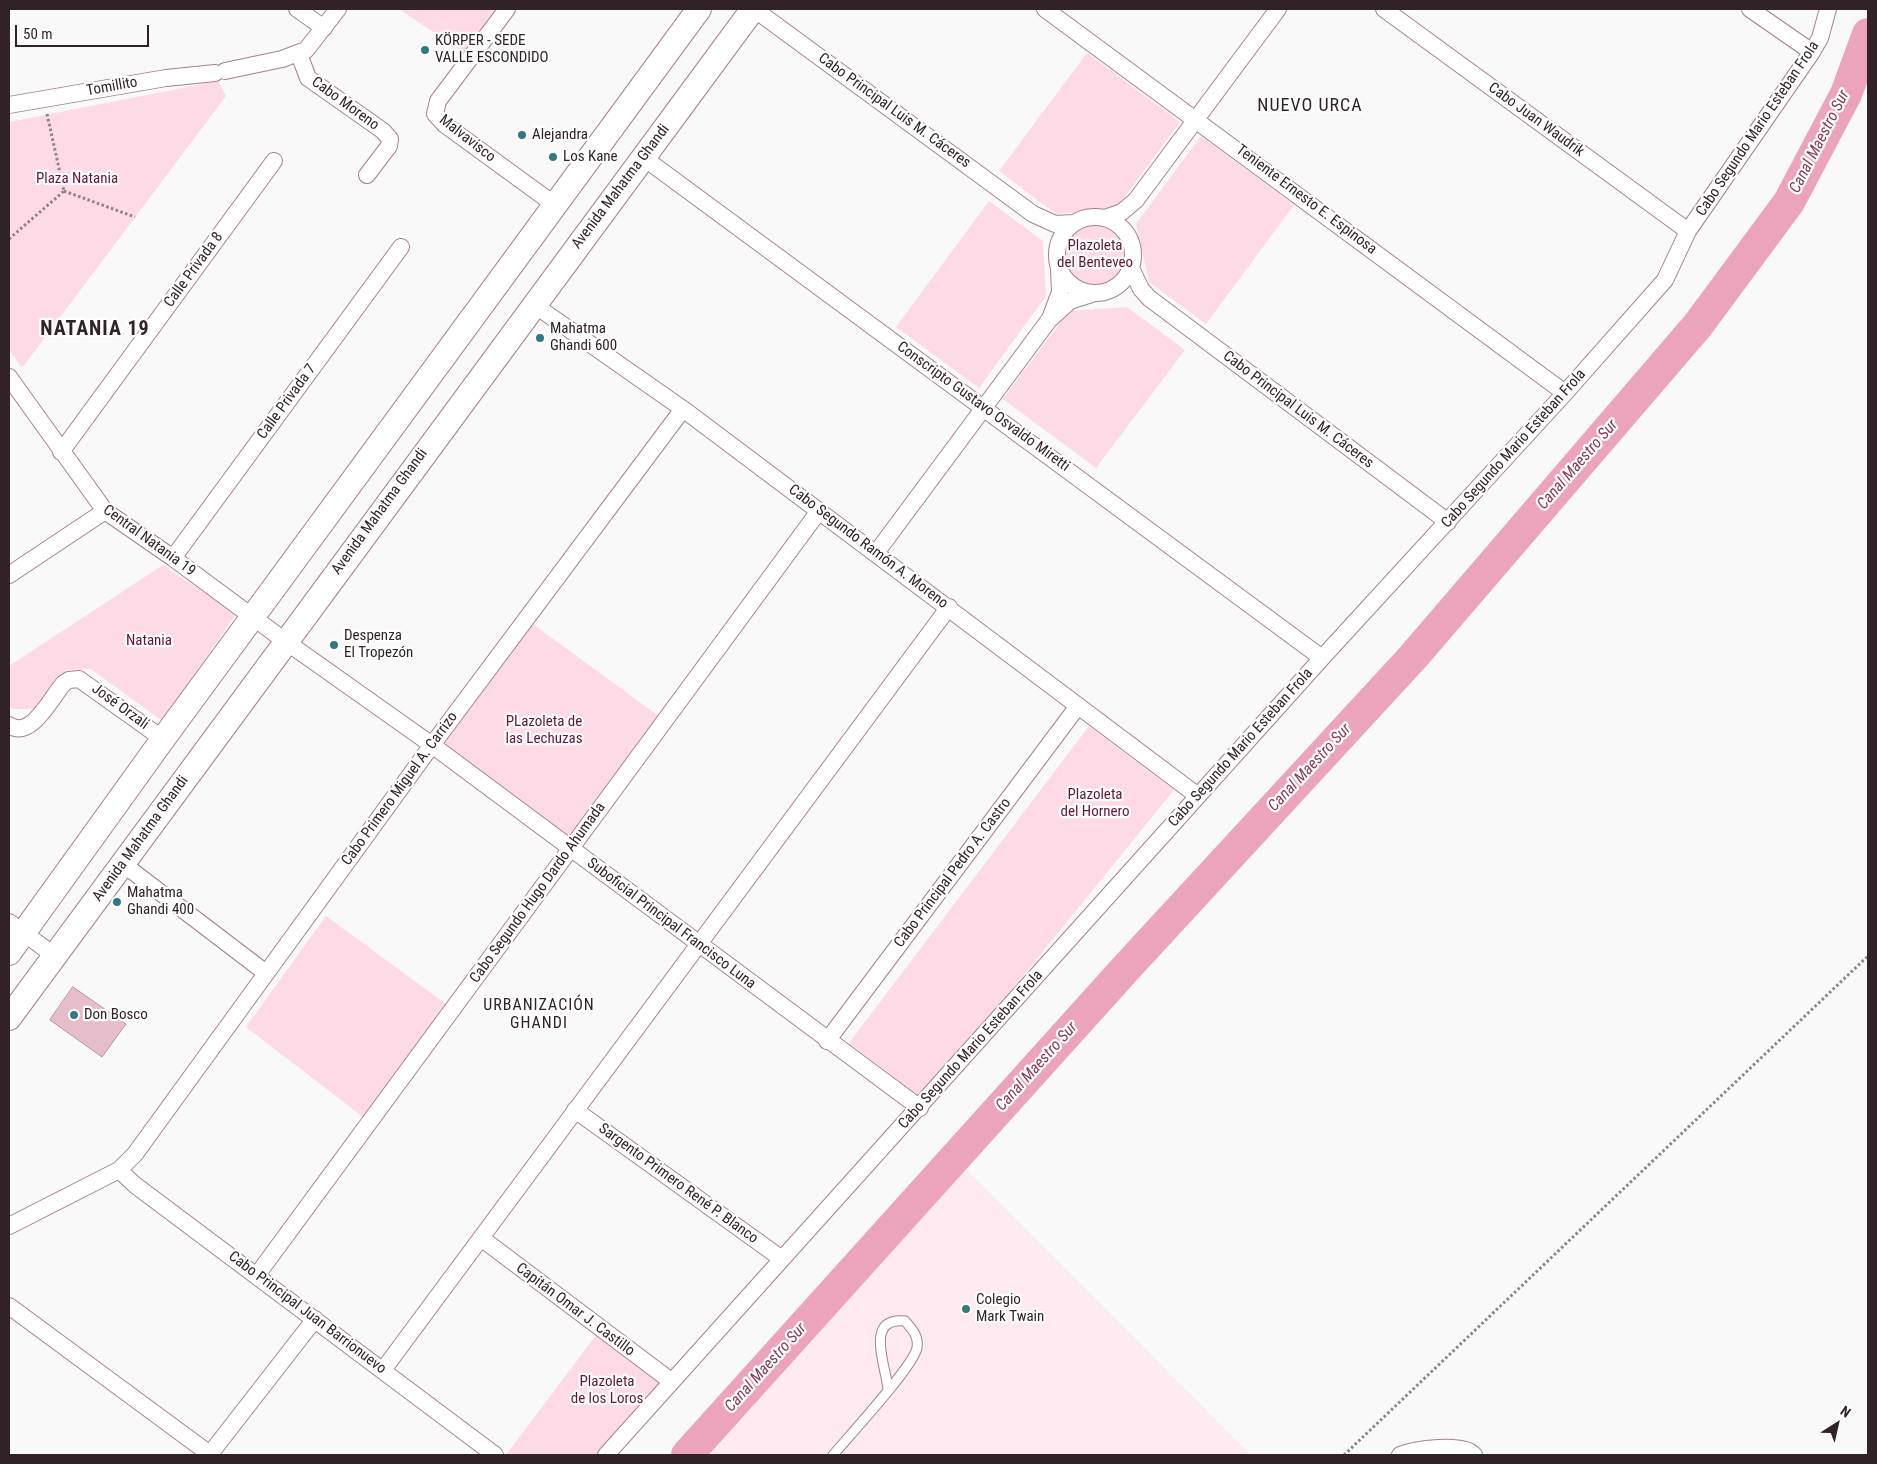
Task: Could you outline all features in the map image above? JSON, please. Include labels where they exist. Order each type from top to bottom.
[{"type":"main road","points":[[9,952],[16,927],[163,739],[699,9]]},
{"type":"main road","name":"Avenida Mahatma Ghandi","points":[[9,1018],[533,304],[754,9]]},
{"type":"street","points":[[296,9],[324,28]]},
{"type":"street","points":[[299,54],[306,50],[338,9]]},
{"type":"street","name":"Malvavisco","points":[[507,9],[438,101],[435,114],[444,124],[555,205]]},
{"type":"street","name":"Cabo Principal Luis M. Cáceres","points":[[754,9],[1033,214],[1055,224],[1074,223]]},
{"type":"street","name":"Teniente Ernesto E. Espinosa","points":[[1046,9],[1565,393]]},
{"type":"street","points":[[1049,320],[1060,292],[1057,251],[1062,235],[1074,223],[1089,217],[1105,218],[1122,212],[1136,200],[1278,9]]},
{"type":"street","name":"Cabo Juan Waudrik","points":[[1384,9],[1688,231]]},
{"type":"street","points":[[1750,9],[1812,52]]},
{"type":"street","name":"Cabo Segundo Mario Esteban Frola","points":[[606,1455],[920,1108],[1322,658],[1448,522],[1665,280],[1688,231],[1812,52],[1820,38],[1828,9]]},
{"type":"street","name":"Tomillito","points":[[9,105],[166,78],[220,72],[299,54]]},
{"type":"street","name":"Cabo Moreno","points":[[299,54],[308,78],[390,138],[389,146],[367,175]]},
{"type":"street","name":"Conscripto Gustavo Osvaldo Miretti","points":[[644,158],[1322,658]]},
{"type":"street","name":"Calle Privada 8","points":[[61,452],[274,161]]},
{"type":"street","points":[[1129,239],[1130,214],[1136,200]]},
{"type":"street","name":"Cabo Principal Luis M. Cáceres","points":[[1033,214],[1048,231],[1057,251]]},
{"type":"street","points":[[876,553],[1049,320],[1070,301],[1100,293],[1120,284],[1131,268],[1133,250],[1129,239],[1119,226],[1105,218]]},
{"type":"street","name":"Calle Privada 7","points":[[173,558],[401,247]]},
{"type":"street","name":"Cabo Principal Luis M. Cáceres","points":[[1131,268],[1141,289],[1149,298],[1448,522]]},
{"type":"street","points":[[1059,269],[1073,287],[1100,293]]},
{"type":"street","name":"Cabo Principal Luis M. Cáceres","points":[[1100,293],[1129,292],[1149,298]]},
{"type":"street","name":"Cabo Segundo Ramón A. Moreno","points":[[533,304],[683,409],[1198,796]]},
{"type":"street","name":"Central Natania 19","points":[[12,386],[105,511],[173,558],[252,617]]},
{"type":"street","name":"Cabo Primero Miguel A. Carrizo","points":[[9,1226],[119,1170],[135,1154],[432,745],[683,409]]},
{"type":"street","points":[[9,575],[105,511]]},
{"type":"street","name":"Cabo Segundo Hugo Dardo Ahumada","points":[[257,1275],[819,511]]},
{"type":"street","points":[[382,1370],[948,608]]},
{"type":"street","name":"Suboficial Principal Francisco Luna","points":[[252,617],[432,745],[827,1041],[920,1108]]},
{"type":"street","name":"José Orzali","points":[[9,725],[21,729],[31,725],[64,683],[68,680],[79,679],[163,739]]},
{"type":"street","name":"Cabo Principal Pedro A. Castro","points":[[827,1041],[1078,706]]},
{"type":"street","points":[[123,864],[266,973]]},
{"type":"street","points":[[16,927],[54,956]]},
{"type":"street","name":"Sargento Primero René P. Blanco","points":[[575,1110],[782,1259]]},
{"type":"street","name":"Cabo Principal Juan Barrionuevo","points":[[119,1170],[495,1455]]},
{"type":"street","name":"Capitán Omar J. Castillo","points":[[481,1238],[671,1382]]},
{"type":"street","points":[[9,1306],[211,1455],[315,1319]]},
{"type":"street","points":[[1400,1455],[1410,1451],[1456,1447],[1472,1452],[1474,1455]]},
{"type":"lane","points":[[833,1455],[888,1390],[907,1367],[917,1349],[916,1334],[905,1321],[894,1320],[884,1326],[880,1337],[880,1354],[888,1390]]},
{"type":"path","points":[[44,98],[64,191]]},
{"type":"path","points":[[64,191],[135,217]]},
{"type":"path","points":[[9,239],[64,191]]},
{"type":"path","points":[[1344,1455],[1868,956]]},
{"type":"shaded area","name":"Colegio Mark Twain","points":[[960,1163],[1251,1455],[696,1455]]},
{"type":"green space","points":[[399,9],[495,9],[464,53]]},
{"type":"green space","points":[[1087,53],[1180,122],[1115,210],[1056,214],[999,171]]},
{"type":"green space","name":"Plaza Natania","points":[[218,81],[226,96],[22,368],[9,350],[9,122]]},
{"type":"green space","points":[[1201,136],[1294,205],[1206,324],[1149,282],[1136,224]]},
{"type":"green space","points":[[989,201],[1043,241],[1046,296],[979,388],[896,327]]},
{"type":"green space","name":"Plazoleta del Benteveo","points":[[1095,218],[1116,224],[1126,234],[1132,255],[1126,276],[1116,286],[1095,292],[1074,286],[1064,276],[1058,255],[1064,234],[1074,224]]},
{"type":"green space","points":[[1127,307],[1185,350],[1096,468],[1003,399],[1069,311]]},
{"type":"green space","name":"Natania","points":[[163,565],[236,614],[162,721],[91,669],[68,670],[34,709],[13,709],[9,706],[9,666]]},
{"type":"green space","name":"PLazoleta de las Lechuzas","points":[[526,619],[664,720],[570,849],[432,745]]},
{"type":"green space","name":"Plazoleta del Hornero","points":[[1089,726],[1174,790],[923,1099],[849,1043]]},
{"type":"green space","points":[[326,916],[450,1007],[367,1120],[246,1027]]},
{"type":"green space","name":"Plazoleta de los Loros","points":[[600,1330],[671,1381],[606,1455],[506,1455]]},
{"type":"building","points":[[73,987],[126,1024],[102,1057],[50,1020]]},
{"type":"waterway","name":"Canal Maestro Sur","points":[[687,1455],[1127,967],[1413,657],[1698,325],[1789,202],[1846,94],[1868,34]]},
{"type":"place","name":"KÖRPER - SEDE VALLE ESCONDIDO","points":[[425,50]]},
{"type":"place","name":"Alejandra","points":[[522,135]]},
{"type":"place","name":"Los Kane","points":[[553,157]]},
{"type":"place","name":"Mahatma Ghandi 600","points":[[540,338]]},
{"type":"place","name":"Despenza El Tropezón","points":[[334,645]]},
{"type":"place","name":"Mahatma Ghandi 400","points":[[117,902]]},
{"type":"place","name":"Don Bosco","points":[[74,1015]]},
{"type":"place","name":"Colegio Mark Twain","points":[[966,1309]]},
{"type":"district","name":"NUEVO URCA","points":[[1310,106]]},
{"type":"district","name":"NATANIA 19","points":[[95,330]]},
{"type":"district","name":"URBANIZACIÓN GHANDI","points":[[539,1015]]}]
